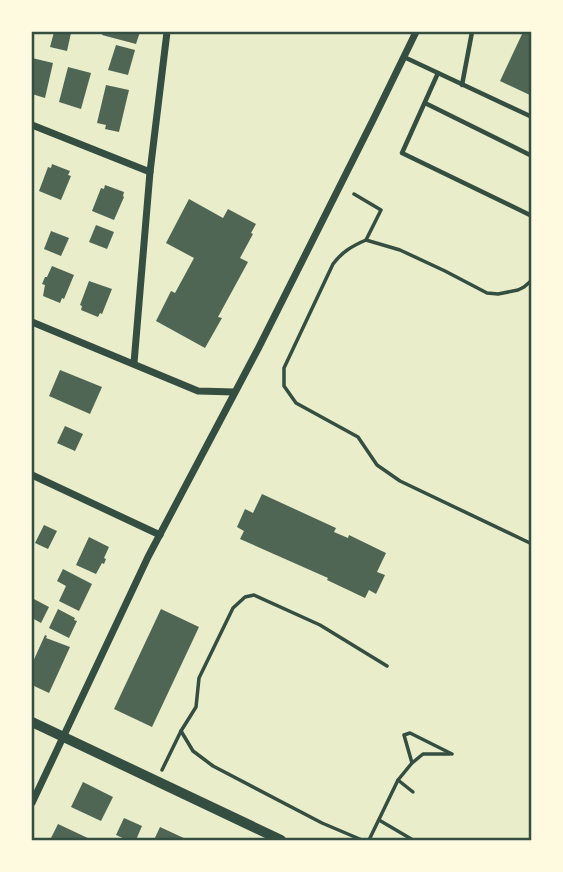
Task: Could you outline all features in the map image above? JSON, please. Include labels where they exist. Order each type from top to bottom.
[{"type":"street","points":[[134,363],[150,172],[167,32]]},
{"type":"street","points":[[32,803],[148,557],[265,335],[416,32]]},
{"type":"street","points":[[32,125],[150,172]]},
{"type":"street","points":[[32,322],[198,391],[234,392]]},
{"type":"street","points":[[32,475],[160,535]]},
{"type":"street","points":[[32,722],[281,841]]},
{"type":"lane","points":[[462,85],[472,32]]},
{"type":"lane","points":[[404,57],[531,117]]},
{"type":"lane","points":[[438,73],[402,153],[531,216]]},
{"type":"lane","points":[[425,103],[531,156]]},
{"type":"path","points":[[354,194],[381,211],[366,240],[349,248],[333,264],[284,369],[284,386],[296,403],[358,437],[377,465],[400,481],[531,544]]},
{"type":"path","points":[[366,240],[400,250],[487,293],[498,294],[518,289],[531,280]]},
{"type":"path","points":[[157,781],[195,707],[200,678],[228,619],[237,603],[245,597],[254,595],[320,625],[387,666]]},
{"type":"path","points":[[181,731],[193,751],[213,766],[362,841]]},
{"type":"path","points":[[369,841],[398,780],[412,762],[423,754],[452,754],[410,733],[404,735],[412,762]]},
{"type":"path","points":[[398,780],[413,792]]},
{"type":"path","points":[[379,820],[413,841]]},
{"type":"building","points":[[54,32],[71,33],[67,51],[50,47]]},
{"type":"building","points":[[103,32],[140,32],[136,44],[102,35]]},
{"type":"building","points":[[523,32],[532,32],[532,96],[500,81]]},
{"type":"building","points":[[116,45],[135,50],[128,75],[108,70]]},
{"type":"building","points":[[32,58],[53,63],[45,98],[32,94]]},
{"type":"building","points":[[68,67],[91,73],[81,109],[59,102]]},
{"type":"building","points":[[106,85],[129,90],[119,132],[105,129],[106,125],[97,123]]},
{"type":"building","points":[[52,164],[70,171],[68,175],[71,176],[61,200],[39,191],[48,167],[51,168]]},
{"type":"building","points":[[105,185],[124,192],[114,220],[92,211],[101,188],[104,189]]},
{"type":"building","points":[[189,199],[223,218],[228,209],[256,224],[240,258],[248,262],[218,317],[222,318],[205,348],[156,321],[171,291],[175,293],[194,258],[166,243]]},
{"type":"building","points":[[96,225],[114,232],[107,249],[89,242]]},
{"type":"building","points":[[51,231],[69,238],[61,256],[44,249]]},
{"type":"building","points":[[52,266],[74,275],[60,303],[43,296],[45,285],[42,284]]},
{"type":"building","points":[[89,281],[112,289],[102,314],[98,317],[81,310],[80,305]]},
{"type":"building","points":[[60,370],[102,387],[90,414],[49,396]]},
{"type":"building","points":[[65,426],[83,434],[75,451],[57,443]]},
{"type":"building","points":[[262,494],[336,528],[334,532],[348,538],[349,535],[386,553],[377,572],[385,575],[376,594],[369,590],[365,598],[327,580],[328,578],[240,539],[244,531],[237,527],[245,509],[253,513]]},
{"type":"building","points":[[44,525],[57,531],[48,549],[35,543]]},
{"type":"building","points":[[89,537],[109,547],[104,564],[102,563],[96,574],[76,565]]},
{"type":"building","points":[[63,569],[92,584],[79,611],[59,601],[66,586],[57,581]]},
{"type":"building","points":[[32,598],[49,607],[41,623],[32,618]]},
{"type":"building","points":[[58,609],[77,621],[69,638],[49,628]]},
{"type":"building","points":[[161,609],[199,627],[152,727],[114,709]]},
{"type":"building","points":[[45,635],[46,638],[70,647],[49,693],[32,685],[32,664]]},
{"type":"building","points":[[83,782],[113,797],[101,821],[71,807]]},
{"type":"building","points":[[124,818],[142,826],[136,840],[127,840],[116,835]]},
{"type":"building","points":[[58,824],[92,840],[50,840]]},
{"type":"building","points":[[160,827],[188,840],[154,840]]}]
